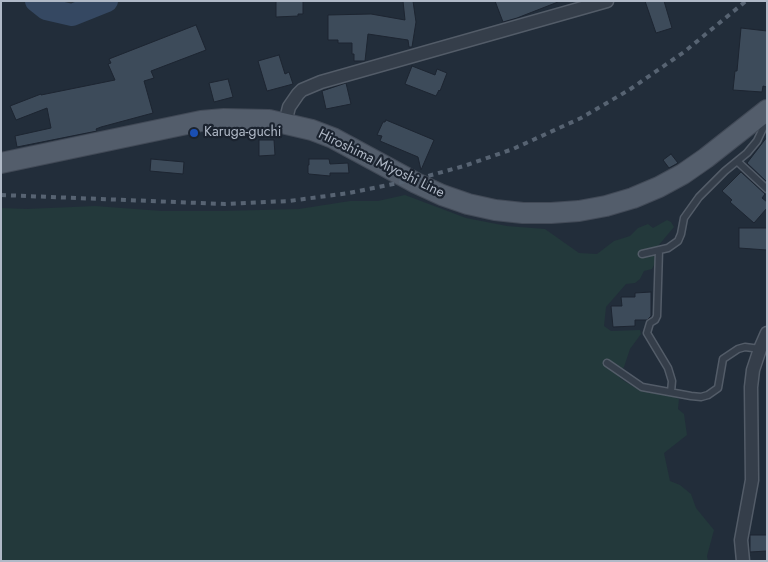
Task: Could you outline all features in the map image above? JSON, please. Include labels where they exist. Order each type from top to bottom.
[{"type":"main road","name":"Hiroshima Miyoshi Line","points":[[1,163],[201,121],[246,119],[285,123],[333,138],[416,183],[459,201],[495,210],[551,213],[579,211],[606,206],[633,198],[659,187],[683,174],[706,158],[767,110]]},
{"type":"street","points":[[285,123],[289,107],[298,94],[302,90],[321,82],[607,1]]},
{"type":"street","points":[[743,561],[740,540],[752,480],[751,387],[760,349],[767,333]]},
{"type":"lane","points":[[642,254],[673,245],[678,241],[684,218],[699,197],[725,171],[747,153],[757,141],[767,120]]},
{"type":"lane","points":[[738,162],[767,189]]},
{"type":"lane","points":[[659,250],[657,316],[650,323],[647,332],[668,368],[672,380],[671,392]]},
{"type":"lane","points":[[607,363],[642,387],[691,396],[708,395],[718,388],[723,360],[738,349],[745,347],[760,349]]},
{"type":"green space","points":[[405,195],[466,218],[507,226],[545,229],[579,253],[597,254],[614,241],[630,236],[638,228],[648,224],[653,228],[667,220],[671,222],[674,227],[653,252],[656,261],[652,269],[644,271],[640,279],[635,283],[626,284],[606,307],[604,326],[611,331],[640,330],[641,334],[630,349],[624,367],[617,374],[621,379],[634,387],[648,392],[669,395],[679,399],[678,409],[684,414],[687,435],[664,453],[670,481],[680,485],[691,494],[696,508],[714,530],[707,556],[708,561],[1,561],[1,208],[27,209],[95,206],[162,211],[299,209],[350,201],[378,201]]},
{"type":"building","points":[[276,1],[303,1],[303,14],[276,17]]},
{"type":"building","points":[[403,1],[413,1],[416,22],[412,47],[409,47],[408,40],[368,34],[365,61],[354,61],[352,43],[338,43],[338,40],[328,40],[328,15],[371,14],[405,20]]},
{"type":"building","points":[[495,1],[558,1],[558,2],[503,22]]},
{"type":"building","points":[[645,1],[664,1],[672,28],[656,33]]},
{"type":"building","points":[[196,25],[206,50],[151,71],[154,78],[144,81],[153,113],[101,127],[96,129],[97,131],[17,147],[15,136],[51,128],[47,108],[16,120],[10,106],[41,94],[115,80],[108,64],[111,63],[109,59]]},
{"type":"building","points":[[741,28],[767,31],[767,87],[763,86],[762,92],[733,90],[735,71],[737,71]]},
{"type":"building","points":[[279,55],[285,74],[289,72],[293,84],[267,91],[258,61]]},
{"type":"building","points":[[412,66],[435,75],[437,69],[447,73],[436,96],[405,84]]},
{"type":"building","points":[[228,79],[233,97],[214,102],[209,83]]},
{"type":"building","points":[[346,83],[351,104],[326,109],[322,91]]},
{"type":"building","points":[[386,120],[434,140],[421,170],[418,157],[380,141],[382,136],[377,135],[383,122]]},
{"type":"building","points":[[767,137],[767,182],[747,163]]},
{"type":"building","points":[[259,140],[274,140],[275,155],[259,156]]},
{"type":"building","points":[[671,154],[678,163],[669,168],[663,160]]},
{"type":"building","points":[[151,159],[184,162],[183,174],[150,171]]},
{"type":"building","points":[[309,159],[329,159],[330,164],[348,163],[349,173],[330,173],[330,176],[309,174]]},
{"type":"building","points":[[741,172],[765,194],[762,198],[767,202],[767,208],[754,223],[730,202],[732,200],[722,191]]},
{"type":"building","points":[[739,228],[767,228],[767,250],[739,248]]},
{"type":"building","points":[[651,292],[651,316],[647,320],[635,320],[635,326],[613,327],[611,306],[622,306],[621,297],[635,297],[635,293]]},
{"type":"building","points":[[750,535],[767,535],[767,551],[750,552]]},
{"type":"waterway","points":[[36,1],[46,9],[72,15],[107,1]]},
{"type":"railway","points":[[1,195],[225,204],[289,201],[349,193],[417,179],[464,166],[513,149],[581,118],[629,90],[684,52],[746,1]]},
{"type":"place","name":"Karuga-guchi","points":[[194,133]]}]
